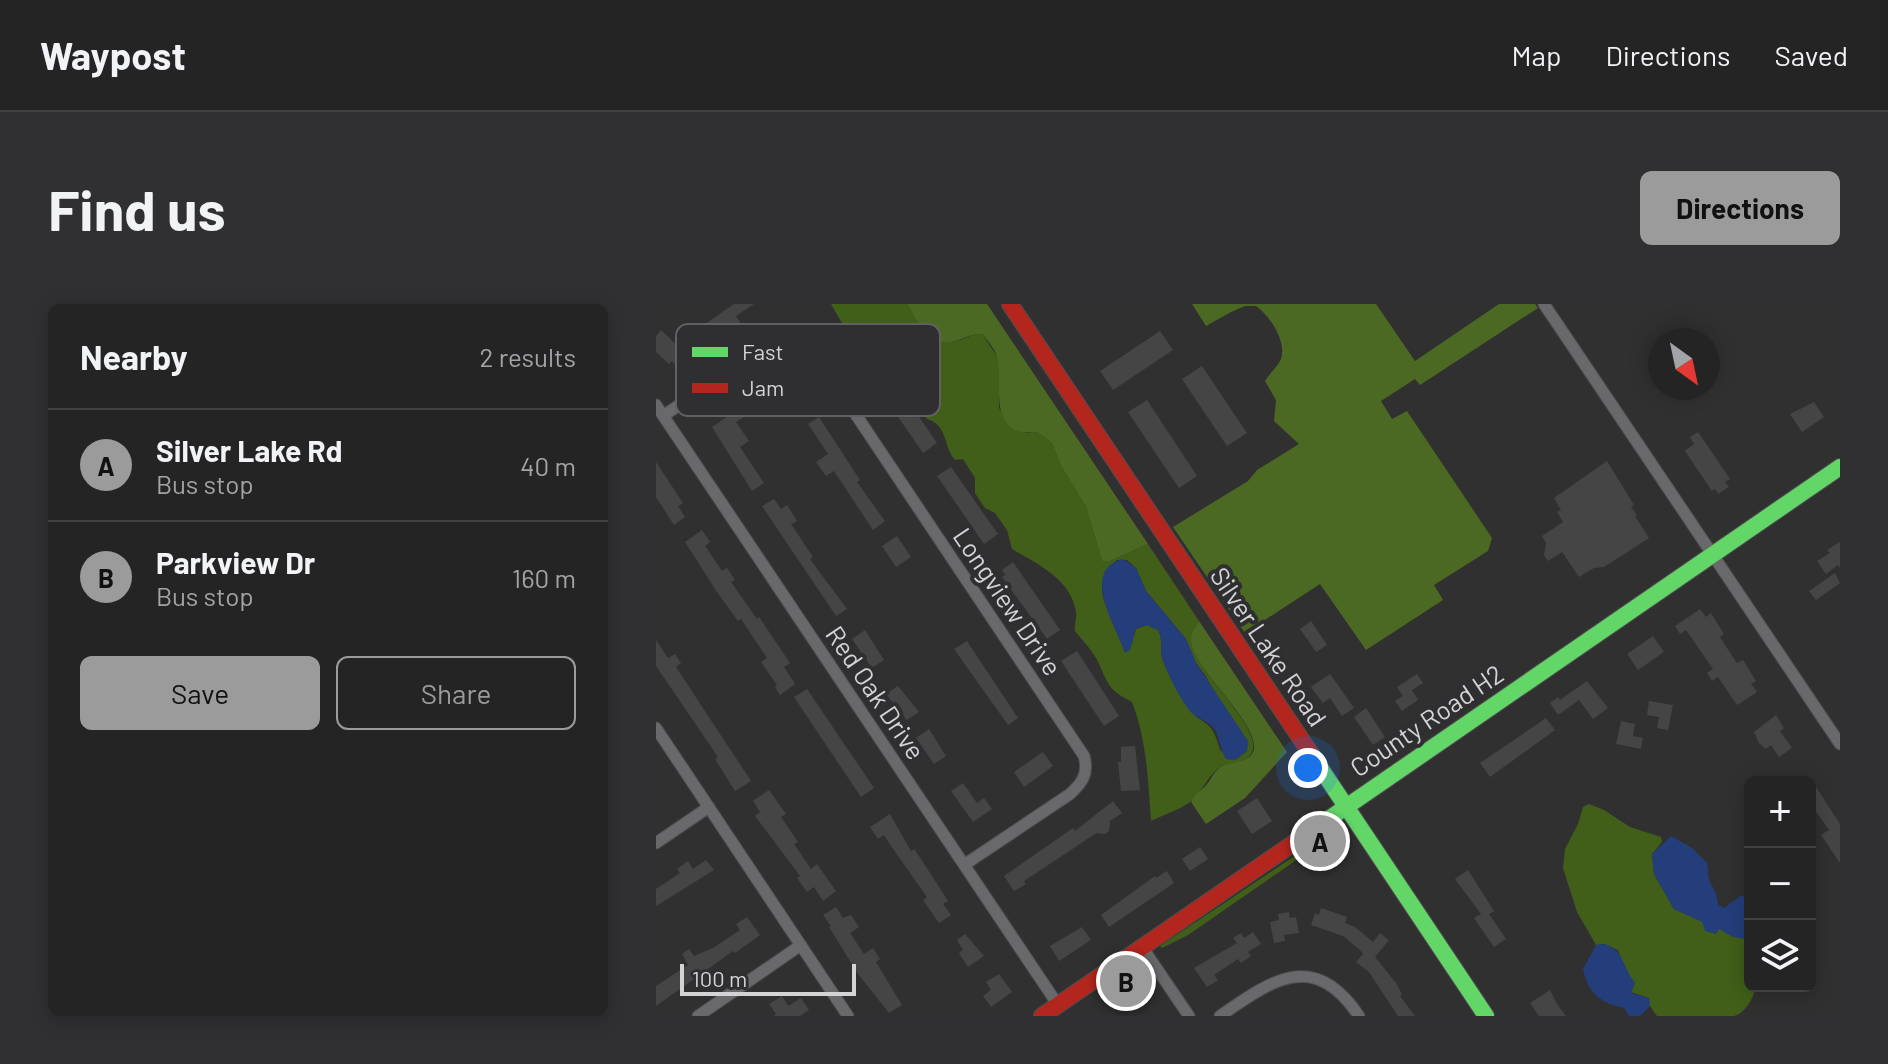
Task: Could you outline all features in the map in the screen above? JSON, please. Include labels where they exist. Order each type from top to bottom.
[{"type":"street","name":"Silver Lake Road","points":[[1010,304],[1486,1016]]},
{"type":"street","points":[[1544,304],[1840,744]]},
{"type":"street","name":"Red Oak Drive","points":[[660,410],[1058,1005]]},
{"type":"street","name":"Longview Drive","points":[[857,416],[1084,756],[1083,781],[1070,794],[964,865]]},
{"type":"street","name":"County Road H2","points":[[1042,1016],[1840,467]]},
{"type":"street","points":[[656,728],[848,1016]]},
{"type":"street","points":[[656,843],[709,807]]},
{"type":"street","points":[[698,1016],[801,945]]},
{"type":"street","points":[[1142,947],[1189,1016]]},
{"type":"street","points":[[1220,1016],[1275,981],[1304,977],[1333,987],[1359,1016]]},
{"type":"green space","points":[[831,304],[907,304],[921,324],[864,324],[842,323]]},
{"type":"green space","points":[[907,304],[987,304],[1148,544],[1110,561],[1102,561],[1086,507],[1061,466],[1052,443],[1037,432],[1021,432],[1011,428],[1004,420],[999,398],[998,361],[989,343],[982,334],[942,342],[940,324],[920,324]]},
{"type":"green space","points":[[1192,304],[1376,304],[1415,361],[1499,304],[1535,304],[1538,308],[1420,385],[1415,379],[1381,401],[1392,419],[1407,411],[1492,538],[1488,551],[1434,585],[1443,600],[1366,650],[1320,584],[1245,633],[1173,527],[1248,481],[1257,470],[1299,444],[1274,421],[1276,400],[1265,381],[1280,362],[1282,352],[1271,322],[1256,306],[1245,306],[1206,326]]},
{"type":"green space","points":[[982,334],[999,359],[999,408],[1006,419],[1026,433],[1037,432],[1052,443],[1061,466],[1086,507],[1102,561],[1110,561],[1148,544],[1199,621],[1191,635],[1193,649],[1245,724],[1252,738],[1253,749],[1248,758],[1221,766],[1190,802],[1151,821],[1144,746],[1132,702],[1111,687],[1094,655],[1075,631],[1076,612],[1067,590],[1052,574],[1012,549],[1007,530],[975,493],[975,478],[963,459],[955,460],[939,426],[925,416],[940,416],[940,340],[958,341]],"holes":[[[1117,560],[1127,560],[1136,568],[1146,591],[1186,639],[1196,663],[1247,751],[1235,760],[1220,750],[1210,727],[1193,713],[1180,696],[1163,661],[1158,630],[1147,625],[1136,629],[1130,649],[1124,650],[1105,604],[1102,582]]]},
{"type":"green space","points":[[1199,621],[1287,752],[1245,798],[1206,824],[1191,802],[1196,794],[1218,769],[1248,758],[1254,749],[1245,723],[1193,649],[1191,635]]},
{"type":"green space","points":[[1589,804],[1630,827],[1661,837],[1662,842],[1652,854],[1654,874],[1674,909],[1744,939],[1744,992],[1754,992],[1742,1012],[1734,1016],[1657,1016],[1649,998],[1631,992],[1635,983],[1625,971],[1618,950],[1604,944],[1596,945],[1577,912],[1563,868],[1565,849],[1583,807]]},
{"type":"green space","points":[[1335,829],[1337,832],[1188,935],[1162,948],[1160,946]]},
{"type":"water","points":[[1123,559],[1136,568],[1146,591],[1186,639],[1196,663],[1248,741],[1247,751],[1235,760],[1226,759],[1215,730],[1194,715],[1181,698],[1163,660],[1158,630],[1147,625],[1136,628],[1130,650],[1125,653],[1109,616],[1102,587],[1110,565]]},
{"type":"water","points":[[1671,836],[1692,848],[1707,863],[1718,905],[1724,908],[1744,896],[1744,939],[1719,929],[1716,934],[1705,931],[1702,922],[1674,909],[1654,874],[1652,854]]},
{"type":"water","points":[[1603,944],[1615,949],[1622,959],[1635,983],[1631,993],[1649,998],[1650,1006],[1640,1016],[1629,1016],[1624,1008],[1602,1000],[1588,985],[1583,969],[1596,945]]},
{"type":"building","points":[[734,304],[754,304],[736,316],[740,322],[737,324],[705,324]]},
{"type":"building","points":[[661,330],[676,344],[676,366],[672,361],[669,364],[656,352],[656,336]]},
{"type":"building","points":[[1160,331],[1173,350],[1113,390],[1100,371]]},
{"type":"building","points":[[1202,366],[1247,433],[1227,446],[1182,379]]},
{"type":"building","points":[[1147,400],[1197,476],[1179,488],[1128,412]]},
{"type":"building","points":[[1814,402],[1824,417],[1802,432],[1790,414]]},
{"type":"building","points":[[728,416],[745,416],[736,422],[749,441],[740,447],[764,483],[752,491],[712,427]]},
{"type":"building","points":[[897,416],[918,416],[937,443],[923,453]]},
{"type":"building","points":[[819,417],[860,480],[857,482],[885,521],[873,530],[834,471],[826,476],[816,462],[828,454],[808,424]]},
{"type":"building","points":[[1698,432],[1730,479],[1725,482],[1729,487],[1718,494],[1715,489],[1712,491],[1685,451],[1694,444],[1690,437]]},
{"type":"building","points":[[1607,461],[1634,505],[1631,507],[1635,516],[1649,538],[1604,567],[1594,568],[1579,577],[1562,552],[1548,561],[1544,555],[1546,543],[1542,536],[1563,522],[1554,498]]},
{"type":"building","points":[[656,462],[683,503],[678,506],[685,517],[674,525],[656,497]]},
{"type":"building","points":[[951,467],[998,534],[984,544],[937,476]]},
{"type":"building","points":[[774,499],[781,509],[787,505],[797,521],[791,524],[813,557],[810,559],[847,609],[836,616],[762,506]]},
{"type":"building","points":[[702,530],[710,542],[705,546],[722,571],[727,568],[735,580],[731,582],[790,663],[784,667],[795,684],[780,695],[761,662],[767,658],[741,619],[738,621],[717,592],[685,542]]},
{"type":"building","points":[[897,536],[911,557],[896,567],[882,546]]},
{"type":"building","points":[[1840,542],[1840,568],[1838,565],[1826,574],[1817,561]]},
{"type":"building","points":[[1013,562],[1060,630],[1047,639],[1002,577],[1005,575],[1002,570]]},
{"type":"building","points":[[1835,573],[1840,583],[1816,600],[1809,591]]},
{"type":"building","points":[[1700,609],[1706,617],[1711,613],[1724,634],[1720,637],[1725,645],[1737,663],[1743,660],[1756,681],[1751,684],[1757,692],[1737,705],[1718,677],[1712,681],[1707,673],[1713,669],[1686,630],[1680,634],[1675,626]]},
{"type":"building","points":[[1311,621],[1327,645],[1316,652],[1300,629]]},
{"type":"building","points":[[865,630],[884,660],[872,668],[852,639]]},
{"type":"building","points":[[1653,636],[1664,652],[1638,670],[1627,654]]},
{"type":"building","points":[[656,640],[668,658],[675,654],[681,663],[676,667],[751,781],[735,791],[715,759],[718,757],[656,666]]},
{"type":"building","points":[[967,641],[1018,718],[1008,725],[954,649]]},
{"type":"building","points":[[1077,651],[1119,716],[1104,726],[1061,661]]},
{"type":"building","points":[[1330,674],[1354,708],[1342,716],[1330,698],[1323,703],[1311,687]]},
{"type":"building","points":[[1417,674],[1423,683],[1412,690],[1418,700],[1402,711],[1395,701],[1403,696],[1397,687]]},
{"type":"building","points":[[1587,681],[1608,708],[1593,719],[1579,700],[1558,715],[1550,703],[1558,697],[1560,700]]},
{"type":"building","points":[[898,686],[919,712],[907,720],[886,694]]},
{"type":"building","points":[[807,689],[874,788],[861,797],[794,697]]},
{"type":"building","points":[[1649,701],[1673,705],[1668,730],[1657,728],[1659,717],[1647,715]]},
{"type":"building","points":[[1366,708],[1385,737],[1373,745],[1354,717]]},
{"type":"building","points":[[1776,715],[1784,728],[1780,731],[1792,748],[1779,757],[1771,745],[1766,749],[1759,743],[1754,732]]},
{"type":"building","points":[[1546,718],[1555,730],[1490,777],[1480,763]]},
{"type":"building","points":[[1621,721],[1635,724],[1633,736],[1643,738],[1641,749],[1616,744]]},
{"type":"building","points":[[929,729],[946,756],[934,764],[916,738]]},
{"type":"building","points":[[1135,746],[1140,790],[1121,791],[1118,762],[1121,762],[1121,747]]},
{"type":"building","points":[[1043,752],[1053,766],[1024,787],[1014,772]]},
{"type":"building","points":[[963,783],[977,803],[984,798],[992,809],[973,822],[951,791]]},
{"type":"building","points":[[1816,787],[1840,824],[1840,863],[1821,835],[1829,830],[1816,812]]},
{"type":"building","points":[[769,790],[786,814],[781,817],[798,842],[794,844],[811,869],[817,864],[836,891],[823,901],[814,887],[807,892],[797,878],[800,876],[755,816],[760,812],[753,801]]},
{"type":"building","points":[[1257,798],[1272,821],[1252,834],[1237,811]]},
{"type":"building","points":[[1113,801],[1122,813],[1110,821],[1109,831],[1092,836],[1024,881],[1026,884],[1014,891],[1004,876],[1073,828],[1075,831]]},
{"type":"building","points":[[890,814],[911,851],[914,849],[948,901],[943,904],[951,915],[939,923],[923,900],[927,897],[884,835],[878,839],[870,827]]},
{"type":"building","points":[[1200,847],[1208,859],[1190,871],[1182,859]]},
{"type":"building","points":[[706,860],[714,870],[656,906],[656,889],[680,873],[677,869],[688,861],[693,869]]},
{"type":"building","points":[[1468,870],[1494,911],[1489,914],[1506,939],[1494,947],[1474,918],[1481,914],[1455,879]]},
{"type":"building","points":[[1167,871],[1174,883],[1109,927],[1101,915],[1155,876]]},
{"type":"building","points":[[836,907],[843,918],[851,915],[859,927],[850,933],[864,954],[873,948],[880,959],[876,962],[902,1005],[889,1013],[858,974],[823,915]]},
{"type":"building","points":[[1321,908],[1347,917],[1345,923],[1373,942],[1380,933],[1389,940],[1375,957],[1396,983],[1402,994],[1400,996],[1415,1016],[1398,1016],[1369,972],[1356,962],[1363,954],[1360,950],[1343,936],[1311,925],[1315,913],[1319,915]]},
{"type":"building","points":[[1289,912],[1290,918],[1296,917],[1299,933],[1284,935],[1285,941],[1274,943],[1270,922],[1279,920],[1278,914]]},
{"type":"building","points":[[747,917],[760,935],[656,1006],[656,986],[688,965],[682,954],[689,949],[694,956],[713,948],[740,930],[736,924]]},
{"type":"building","points":[[1082,927],[1091,940],[1059,961],[1050,946]]},
{"type":"building","points":[[1253,932],[1261,944],[1248,952],[1251,956],[1241,963],[1238,959],[1214,975],[1218,980],[1207,987],[1194,968],[1237,943],[1233,938],[1241,933],[1244,938]]},
{"type":"building","points":[[965,934],[984,956],[968,967],[959,953],[963,950],[957,940]]},
{"type":"building","points":[[999,974],[1012,992],[991,1007],[983,996],[991,990],[986,982]]},
{"type":"building","points":[[1550,990],[1566,1016],[1539,1016],[1530,1003]]},
{"type":"building","points":[[782,996],[788,1006],[801,998],[809,1010],[800,1016],[774,1016],[776,1014],[769,1004]]},
{"type":"traffic: fast","points":[[1301,838],[1840,467]]},
{"type":"traffic: fast","points":[[1311,754],[1486,1016]]},
{"type":"traffic: jam","points":[[1010,304],[1311,754]]},
{"type":"traffic: jam","points":[[1042,1016],[1301,838]]},
{"type":"place","name":"Silver Lake Rd","points":[[1320,841]]},
{"type":"place","name":"Parkview Dr","points":[[1126,981]]}]
